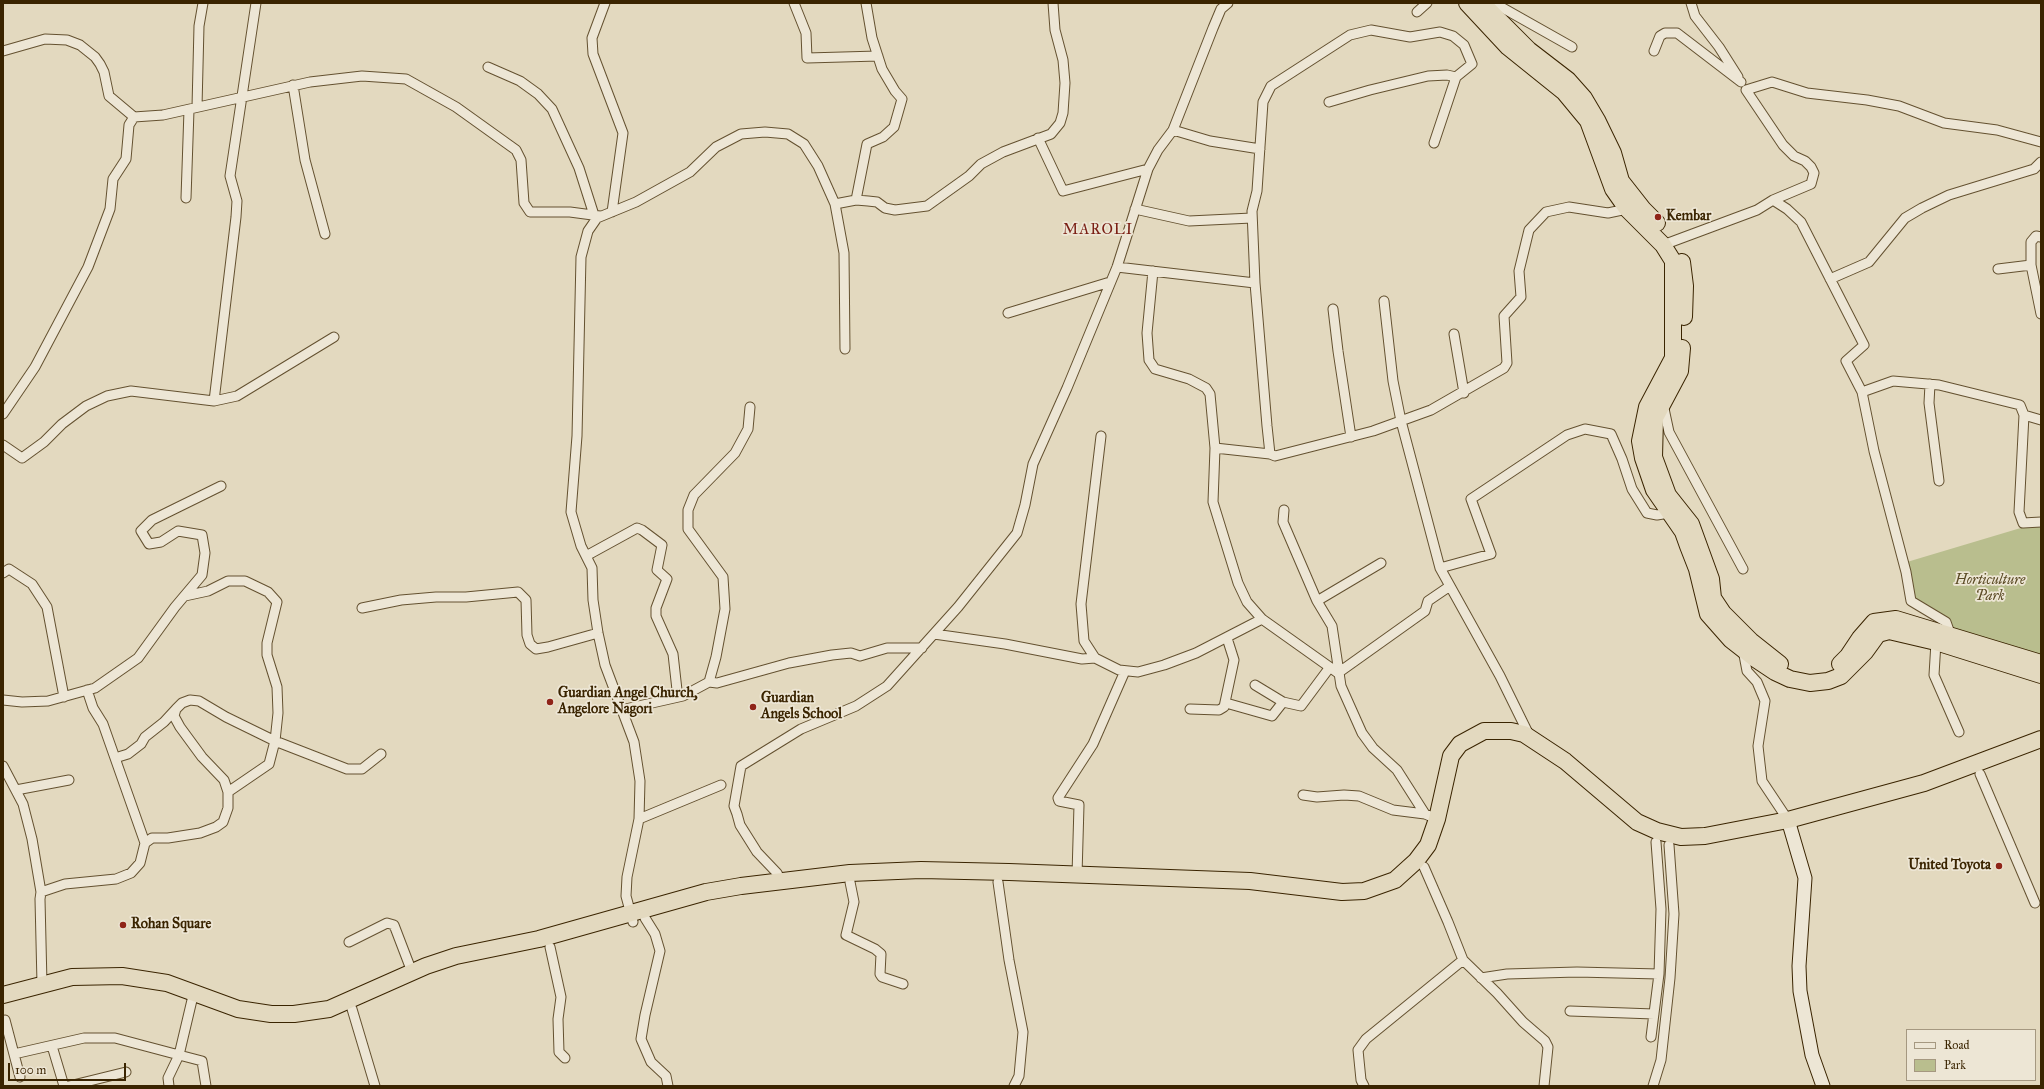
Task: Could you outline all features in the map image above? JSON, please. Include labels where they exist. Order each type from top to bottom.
[{"type":"highway","points":[[1467,3],[1508,47],[1564,92],[1588,121],[1613,189],[1628,209],[1668,244],[1674,268],[1673,358],[1647,407],[1640,441],[1642,458],[1654,490],[1683,532],[1697,569],[1708,614],[1730,640],[1776,672],[1790,679],[1810,683],[1828,682],[1841,676],[1865,652],[1878,634],[1889,631],[1936,642],[2041,675]]},
{"type":"highway","points":[[1482,3],[1529,50],[1568,80],[1584,98],[1597,120],[1613,153],[1621,180],[1668,244],[1682,260],[1685,286],[1680,370],[1655,418],[1654,457],[1668,494],[1691,524],[1711,579],[1713,598],[1723,613],[1751,641],[1782,665],[1810,672],[1825,672],[1837,666],[1848,656],[1860,638],[1874,622],[1896,619],[2041,663]]},
{"type":"highway","points":[[3,1004],[74,985],[93,984],[145,987],[192,1000],[237,1017],[270,1022],[295,1023],[315,1020],[331,1017],[352,1009],[436,972],[470,963],[550,946],[636,918],[706,892],[850,873],[921,870],[1250,881],[1342,892],[1364,891],[1395,880],[1407,870],[1428,844],[1431,817],[1451,756],[1460,744],[1484,731],[1511,731],[1530,738],[1562,765],[1584,789],[1632,831],[1663,844],[1681,847],[1706,846],[1926,793],[1980,774],[2041,749]]},
{"type":"highway","points":[[3,995],[72,977],[122,976],[147,978],[167,983],[238,1009],[271,1014],[294,1014],[329,1009],[412,972],[456,956],[636,918],[712,900],[792,888],[850,882],[928,880],[1240,890],[1351,902],[1384,896],[1401,888],[1424,867],[1437,849],[1447,822],[1456,771],[1460,761],[1467,751],[1486,741],[1509,740],[1520,744],[1591,781],[1637,822],[1669,835],[1681,837],[1705,836],[1789,825],[1924,783],[2041,739]]},
{"type":"street","points":[[186,198],[199,26],[203,3]]},
{"type":"street","points":[[214,401],[236,216],[237,201],[230,176],[256,3]]},
{"type":"street","points":[[605,3],[592,38],[593,54],[623,133],[612,212]]},
{"type":"street","points":[[794,3],[806,33],[807,58],[878,56]]},
{"type":"street","points":[[856,200],[867,144],[883,137],[894,127],[902,99],[895,91],[882,69],[872,38],[866,3]]},
{"type":"street","points":[[836,204],[856,200],[877,202],[885,208],[895,210],[927,206],[969,176],[980,164],[1003,152],[1051,134],[1060,123],[1063,113],[1063,60],[1055,30],[1053,3]]},
{"type":"street","points":[[781,881],[777,873],[758,852],[740,825],[734,806],[741,766],[801,729],[856,706],[887,686],[958,607],[1017,533],[1025,505],[1033,464],[1067,388],[1117,268],[1148,169],[1158,150],[1173,130],[1215,22],[1221,9],[1228,3]]},
{"type":"street","points":[[1417,12],[1427,3]]},
{"type":"street","points":[[1494,3],[1572,47]]},
{"type":"street","points":[[1668,244],[1757,210],[1773,200],[1811,184],[1814,173],[1808,164],[1794,156],[1783,145],[1719,48],[1694,16],[1691,3]]},
{"type":"street","points":[[1270,454],[1255,282],[1252,211],[1257,191],[1263,102],[1271,86],[1350,35],[1371,30],[1410,37],[1440,32],[1453,36],[1464,45],[1472,64],[1456,77],[1434,143]]},
{"type":"street","points":[[1654,51],[1660,36],[1665,33],[1676,33],[1741,82]]},
{"type":"street","points":[[3,50],[44,39],[67,40],[80,45],[95,57],[100,64],[104,72],[109,96],[134,117],[163,115],[222,100],[241,98],[310,82],[362,76],[406,79],[456,107],[516,150],[522,160],[524,203],[530,212],[570,212],[597,216],[612,212],[660,190],[690,172],[716,147],[741,134],[766,132],[788,134],[804,144],[818,166],[836,204],[844,253],[845,349]]},
{"type":"street","points":[[488,67],[520,81],[538,94],[552,109],[579,168],[597,216]]},
{"type":"street","points":[[1328,102],[1428,76],[1447,75],[1456,77]]},
{"type":"street","points":[[1746,90],[1772,82],[1807,92],[1899,106],[1944,123],[1997,130],[2041,142]]},
{"type":"street","points":[[293,85],[305,160],[325,234]]},
{"type":"street","points":[[3,414],[35,367],[88,268],[110,209],[113,179],[126,158],[129,125],[134,117]]},
{"type":"street","points":[[1173,130],[1210,141],[1260,149]]},
{"type":"street","points":[[1038,138],[1063,191],[1148,169]]},
{"type":"street","points":[[1830,279],[1869,262],[1905,218],[1922,208],[1949,194],[2034,169],[2041,162]]},
{"type":"street","points":[[1773,200],[1787,209],[1801,222],[1864,345],[1846,361],[1862,392],[1874,451],[1906,572],[1911,601],[1946,622],[1951,636]]},
{"type":"street","points":[[1215,448],[1270,454],[1275,456],[1373,431],[1431,410],[1464,392],[1504,368],[1507,363],[1504,316],[1521,297],[1519,271],[1529,230],[1546,212],[1568,207],[1608,213],[1628,209]]},
{"type":"street","points":[[1135,209],[1189,221],[1252,218]]},
{"type":"street","points":[[597,216],[588,231],[581,257],[577,436],[571,512],[581,546],[592,568],[593,600],[605,665],[634,742],[640,781],[639,819],[627,877],[626,896],[636,918],[655,934],[660,951],[641,1039],[651,1062],[666,1076],[668,1086]]},
{"type":"street","points":[[2041,237],[2036,236],[2031,242],[2031,265],[2041,314]]},
{"type":"street","points":[[1998,269],[2031,265]]},
{"type":"street","points":[[1117,268],[1255,282]]},
{"type":"street","points":[[1153,271],[1147,333],[1149,360],[1156,368],[1189,379],[1206,388],[1210,394],[1215,448],[1213,502],[1238,583],[1247,602],[1262,618],[1338,673]]},
{"type":"street","points":[[1008,313],[1110,282]]},
{"type":"street","points":[[1384,301],[1393,381],[1401,421],[1440,568],[1500,676],[1530,738]]},
{"type":"street","points":[[1333,309],[1351,437]]},
{"type":"street","points":[[1454,334],[1464,392]]},
{"type":"street","points":[[3,445],[22,458],[44,442],[62,424],[86,406],[107,396],[131,391],[214,401],[237,396],[334,337]]},
{"type":"street","points":[[1862,392],[1893,381],[1930,384],[2020,405],[2024,415],[2019,512],[2023,522],[2041,522]]},
{"type":"street","points":[[1930,384],[1929,403],[1939,481]]},
{"type":"street","points":[[1663,402],[1669,432],[1743,569]]},
{"type":"street","points":[[709,682],[716,657],[725,609],[723,577],[688,529],[688,510],[694,495],[735,453],[748,429],[750,407]]},
{"type":"street","points":[[2024,415],[2041,420]]},
{"type":"street","points":[[1440,568],[1491,554],[1471,499],[1567,435],[1585,429],[1611,434],[1622,459],[1632,489],[1647,513],[1657,515],[1669,513]]},
{"type":"street","points":[[1101,436],[1081,604],[1084,641],[1095,658],[1106,665],[1124,671],[1138,672],[1164,665],[1196,653],[1227,638],[1262,618]]},
{"type":"street","points":[[3,700],[22,702],[48,701],[95,688],[138,658],[175,607],[202,575],[205,553],[202,535],[178,531],[161,542],[149,544],[141,531],[152,520],[221,486]]},
{"type":"street","points":[[1284,510],[1283,522],[1317,601],[1332,626],[1341,686],[1362,733],[1373,748],[1397,770],[1431,817]]},
{"type":"street","points":[[586,556],[637,528],[662,544],[657,570],[667,579],[656,608],[656,616],[673,654],[677,690]]},
{"type":"street","points":[[1317,601],[1381,563]]},
{"type":"street","points":[[3,573],[9,569],[32,584],[47,607],[64,697]]},
{"type":"street","points":[[185,596],[208,591],[228,581],[245,581],[268,592],[277,602],[267,643],[267,655],[277,687],[278,713],[275,741],[268,764],[228,792]]},
{"type":"street","points":[[1338,673],[1425,611],[1428,601],[1450,586]]},
{"type":"street","points":[[362,608],[401,600],[518,592],[526,600],[527,635],[530,644],[536,649],[548,647],[598,632]]},
{"type":"street","points":[[934,634],[1005,644],[1082,659],[1095,658]]},
{"type":"street","points":[[1190,709],[1220,710],[1224,707],[1234,660],[1227,638]]},
{"type":"street","points":[[1936,642],[1934,675],[1959,732]]},
{"type":"street","points":[[621,710],[683,696],[709,682],[717,683],[789,663],[851,653],[860,656],[887,648],[922,648]]},
{"type":"street","points":[[1743,649],[1747,671],[1757,682],[1765,701],[1758,746],[1762,781],[1789,825],[1805,878],[1799,966],[1800,991],[1812,1055],[1823,1086]]},
{"type":"street","points":[[1255,685],[1283,702],[1301,706],[1330,667]]},
{"type":"street","points":[[1077,875],[1079,805],[1059,800],[1058,798],[1093,744],[1124,671]]},
{"type":"street","points":[[41,892],[64,884],[116,879],[132,873],[140,864],[145,843],[103,724],[93,708],[87,690]]},
{"type":"street","points":[[115,758],[128,754],[141,744],[145,737],[164,722],[176,709],[190,700],[199,701],[226,717],[275,741],[347,769],[362,769],[381,754]]},
{"type":"street","points":[[1226,703],[1272,716],[1283,702]]},
{"type":"street","points":[[145,843],[152,838],[168,838],[200,833],[216,827],[224,822],[228,808],[228,792],[224,780],[202,757],[180,727],[174,716],[176,709]]},
{"type":"street","points":[[3,766],[22,804],[32,839],[41,892],[42,984]]},
{"type":"street","points":[[1980,774],[2035,902]]},
{"type":"street","points":[[16,790],[69,780]]},
{"type":"street","points":[[639,819],[721,786]]},
{"type":"street","points":[[1303,795],[1317,797],[1344,795],[1359,796],[1393,810],[1431,817]]},
{"type":"street","points":[[1652,1037],[1659,974],[1663,844]]},
{"type":"street","points":[[1653,1086],[1661,1060],[1670,978],[1674,914],[1663,844]]},
{"type":"street","points":[[1424,867],[1462,960],[1523,1022],[1545,1041],[1548,1052],[1544,1086]]},
{"type":"street","points":[[850,882],[854,902],[846,935],[875,949],[881,954],[880,974],[882,977],[903,984]]},
{"type":"street","points":[[998,882],[1009,960],[1023,1032],[1019,1076],[1016,1085]]},
{"type":"street","points":[[350,942],[387,923],[394,925],[412,972]]},
{"type":"street","points":[[550,946],[561,997],[558,1019],[559,1052],[565,1058]]},
{"type":"street","points":[[1364,1086],[1361,1080],[1358,1050],[1366,1040],[1462,960]]},
{"type":"street","points":[[1481,978],[1507,974],[1577,972],[1659,974]]},
{"type":"street","points":[[169,1086],[168,1078],[179,1055],[192,1000]]},
{"type":"street","points":[[352,1009],[375,1086]]},
{"type":"street","points":[[1570,1011],[1654,1014]]},
{"type":"street","points":[[4,1018],[20,1076]]},
{"type":"street","points":[[14,1054],[84,1038],[115,1038],[202,1061],[206,1086]]},
{"type":"street","points":[[52,1046],[64,1086]]},
{"type":"street","points":[[69,1086],[126,1072]]},
{"type":"green space","name":"Horticulture Park","points":[[2024,527],[2041,527],[2041,659],[1953,632],[1949,618],[1915,598],[1907,562]]},
{"type":"place","name":"Kembar","points":[[1658,217]]},
{"type":"place","name":"Guardian Angel Church, Angelore Nagori","points":[[550,702]]},
{"type":"place","name":"Guardian Angels School","points":[[753,707]]},
{"type":"place","name":"United Toyota","points":[[1999,866]]},
{"type":"place","name":"Rohan Square","points":[[123,925]]},
{"type":"district","name":"MAROLI","points":[[1098,230]]}]
